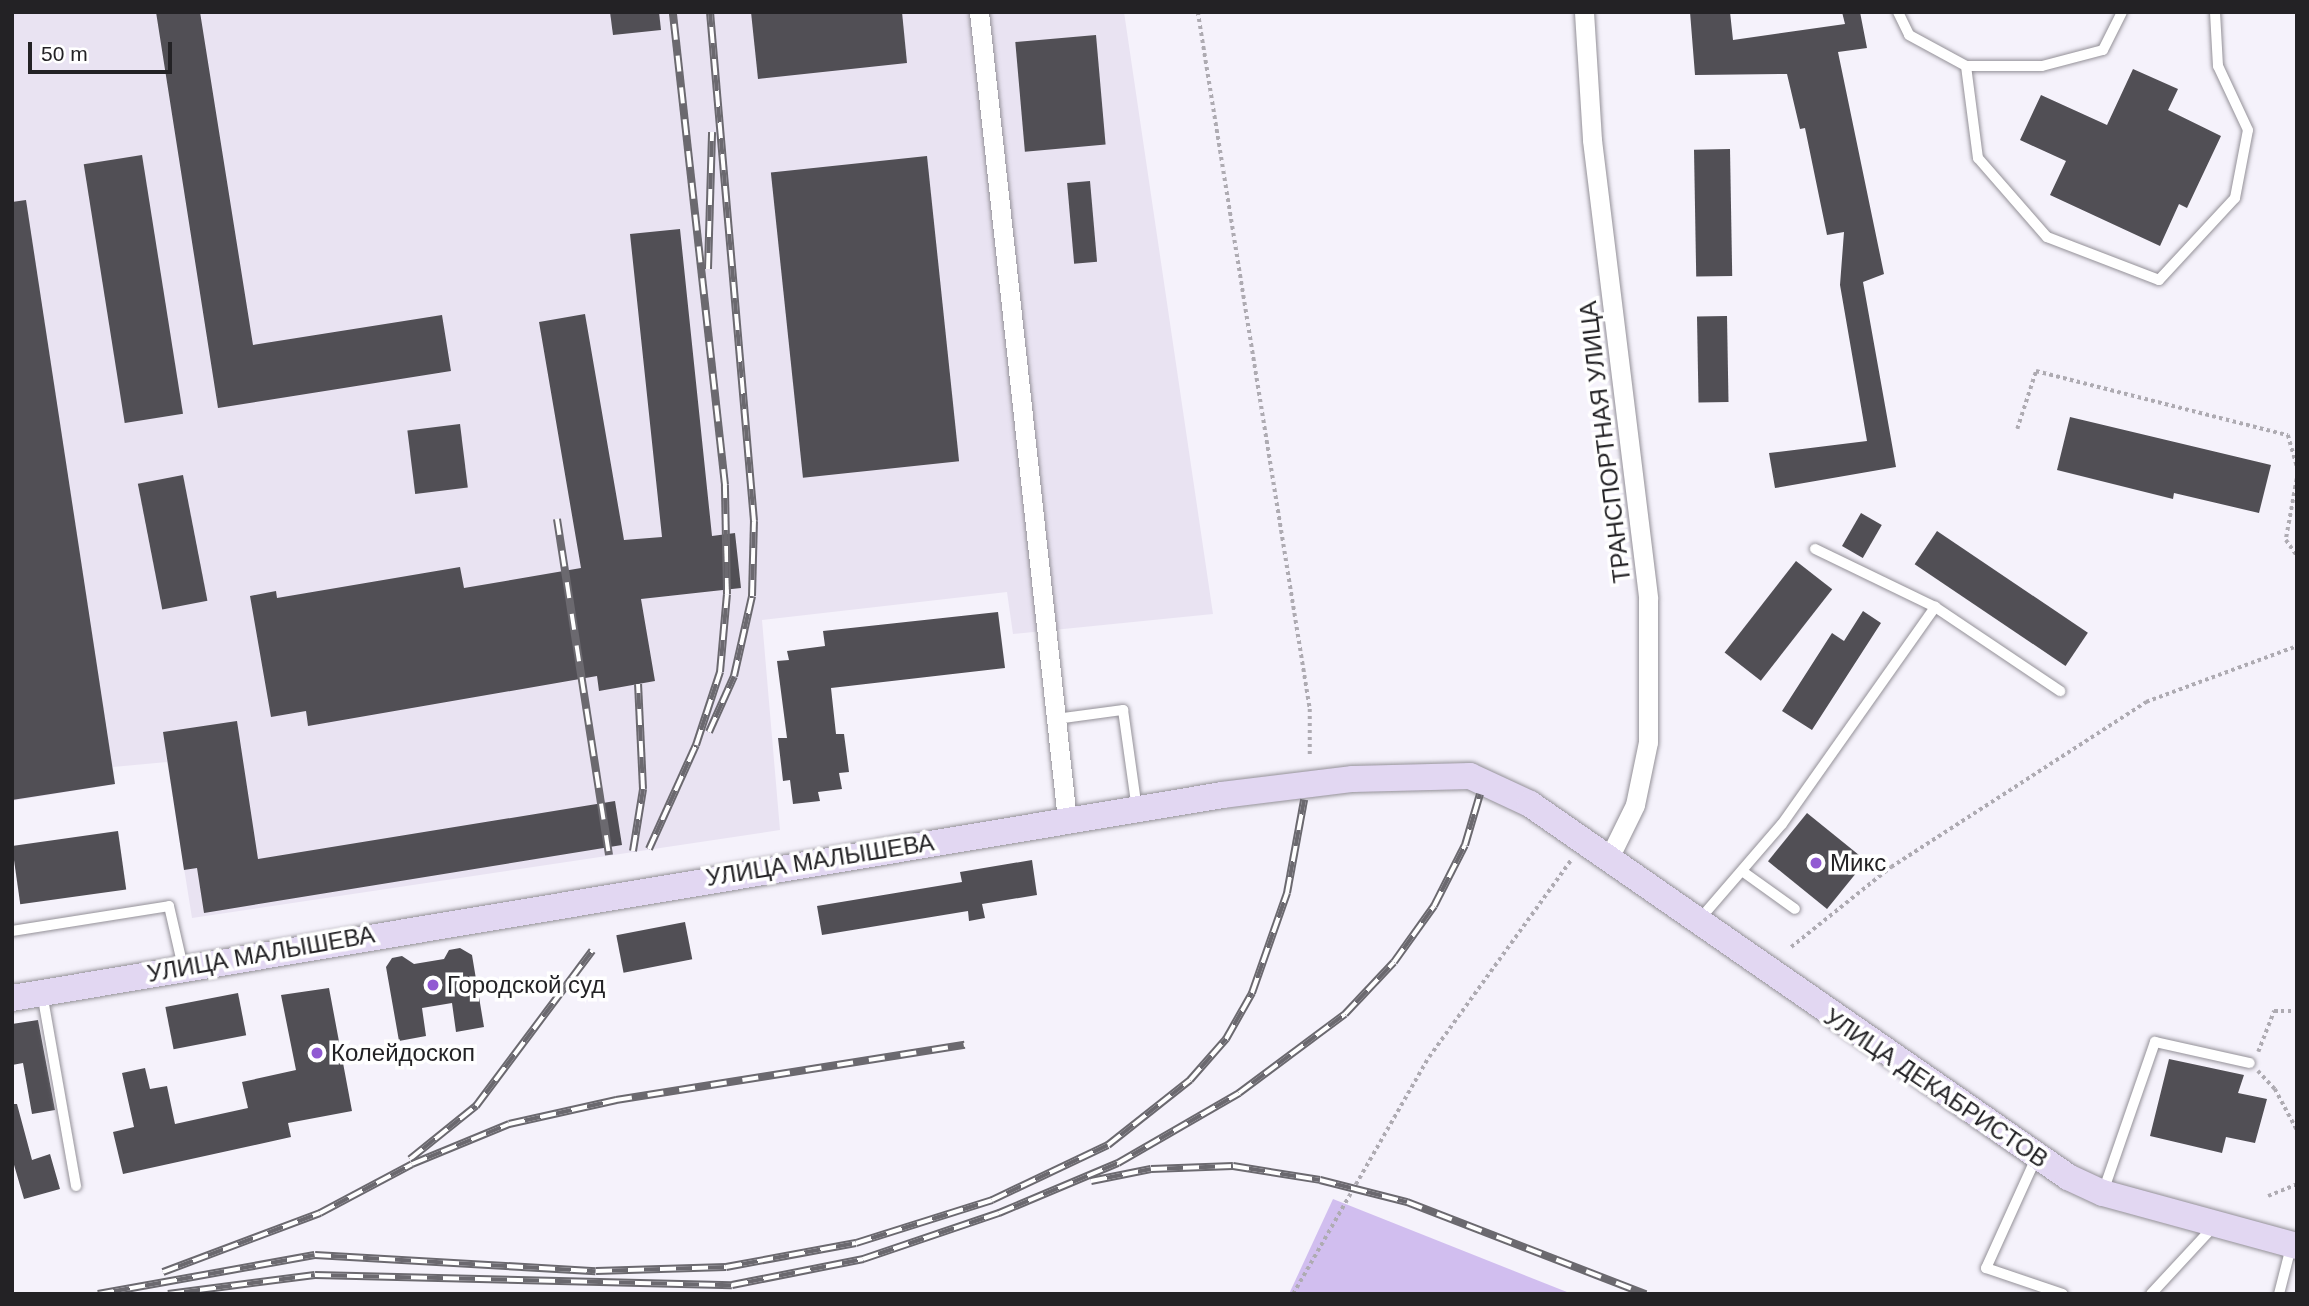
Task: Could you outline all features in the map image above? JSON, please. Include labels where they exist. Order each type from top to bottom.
[{"type":"main road","name":"УЛИЦА МАЛЫШЕВА","points":[[12,998],[1066,820],[1432,773],[1498,785],[1608,860]]},
{"type":"main road","name":"УЛИЦА ДЕКАБРИСТОВ","points":[[1608,860],[2036,1157],[2103,1193],[2294,1245]]},
{"type":"street","points":[[979,12],[1066,820]]},
{"type":"street","name":"ТРАНСПОРТНАЯ УЛИЦА","points":[[1584,12],[1592,140],[1648,599],[1648,742],[1635,804],[1608,860]]},
{"type":"lane","points":[[1898,12],[1909,35],[1966,66],[2042,66],[2103,50],[2122,12]]},
{"type":"lane","points":[[1966,66],[1978,158],[2047,237],[2159,280],[2235,198],[2248,130],[2218,66],[2215,12]]},
{"type":"lane","points":[[1815,549],[1935,607],[2060,691]]},
{"type":"lane","points":[[1696,923],[1782,824],[1935,607]]},
{"type":"lane","points":[[1056,719],[1123,710],[1137,809]]},
{"type":"lane","points":[[1742,871],[1795,909]]},
{"type":"lane","points":[[12,930],[169,906],[183,968]]},
{"type":"lane","points":[[42,993],[76,1186]]},
{"type":"lane","points":[[2103,1193],[2155,1042],[2250,1063]]},
{"type":"lane","points":[[2036,1157],[1986,1268],[2063,1294]]},
{"type":"lane","points":[[2151,1294],[2215,1225]]},
{"type":"lane","points":[[2279,1294],[2294,1245]]},
{"type":"path","points":[[1198,12],[1310,709],[1310,755]]},
{"type":"path","points":[[2017,429],[2036,371],[2287,435],[2297,466]]},
{"type":"path","points":[[2297,480],[2286,540],[2297,556]]},
{"type":"path","points":[[1791,947],[1902,859],[2146,702],[2297,646]]},
{"type":"path","points":[[1293,1294],[1429,1057],[1584,843]]},
{"type":"path","points":[[2297,1011],[2274,1011],[2263,1045],[2250,1063],[2275,1089],[2297,1130]]},
{"type":"path","points":[[2268,1196],[2297,1184]]},
{"type":"shaded area","points":[[12,12],[1124,12],[1213,614],[1013,634],[1007,592],[762,620],[780,830],[192,918],[167,762],[113,767],[115,784],[12,801]]},
{"type":"shaded area","points":[[1333,1199],[1572,1294],[1289,1294]]},
{"type":"building","points":[[156,12],[200,12],[253,345],[442,315],[451,371],[218,408]]},
{"type":"building","points":[[610,12],[659,12],[661,30],[613,35]]},
{"type":"building","points":[[751,12],[902,12],[907,63],[758,79]]},
{"type":"building","points":[[1690,12],[1730,12],[1733,40],[1845,24],[1842,12],[1860,12],[1867,48],[1838,52],[1884,274],[1863,282],[1896,467],[1775,488],[1769,453],[1867,441],[1840,285],[1844,232],[1827,235],[1805,128],[1800,129],[1787,74],[1695,75]]},
{"type":"building","points":[[1096,35],[1106,145],[1025,152],[1015,42]]},
{"type":"building","points":[[2133,69],[2178,89],[2168,110],[2221,136],[2187,208],[2179,204],[2160,246],[2050,195],[2066,161],[2020,140],[2041,95],[2107,125]]},
{"type":"building","points":[[1730,149],[1732,276],[1696,277],[1694,150]]},
{"type":"building","points":[[142,155],[183,414],[125,423],[84,164]]},
{"type":"building","points":[[927,156],[959,461],[803,478],[771,172]]},
{"type":"building","points":[[1090,181],[1097,262],[1074,264],[1067,183]]},
{"type":"building","points":[[26,200],[115,784],[12,800],[12,202]]},
{"type":"building","points":[[680,229],[712,536],[735,533],[741,588],[641,599],[655,681],[599,691],[597,676],[308,726],[306,711],[271,717],[250,596],[276,591],[277,598],[460,567],[464,588],[581,568],[539,322],[585,314],[624,540],[662,537],[630,234]]},
{"type":"building","points":[[1727,316],[1729,402],[1699,403],[1697,317]]},
{"type":"building","points":[[2070,417],[2271,465],[2259,513],[2174,493],[2173,499],[2057,470]]},
{"type":"building","points":[[460,424],[468,488],[415,494],[407,430]]},
{"type":"building","points":[[183,475],[207,601],[162,609],[138,484]]},
{"type":"building","points":[[1861,513],[1882,525],[1863,558],[1842,546]]},
{"type":"building","points":[[1937,531],[2088,633],[2066,666],[1915,564]]},
{"type":"building","points":[[1796,561],[1832,589],[1761,681],[1725,652]]},
{"type":"building","points":[[1863,611],[1881,623],[1812,730],[1782,711],[1832,633],[1844,641]]},
{"type":"building","points":[[998,612],[1005,668],[831,688],[836,734],[844,734],[849,772],[839,773],[842,789],[818,792],[820,801],[793,804],[790,780],[783,781],[778,738],[787,738],[777,661],[789,660],[787,651],[825,646],[823,631]]},
{"type":"building","points":[[237,721],[258,859],[615,801],[622,845],[204,913],[197,868],[184,870],[163,732]]},
{"type":"building","points":[[1807,813],[1866,861],[1827,909],[1768,861]]},
{"type":"building","points":[[118,831],[126,889],[20,904],[12,846]]},
{"type":"building","points":[[1032,860],[1037,895],[982,904],[985,918],[969,921],[968,911],[822,935],[817,906],[962,882],[960,872]]},
{"type":"building","points":[[685,922],[692,959],[624,973],[616,935]]},
{"type":"building","name":"Городской суд","points":[[460,948],[472,955],[484,1027],[456,1032],[452,1003],[422,1008],[426,1036],[399,1041],[386,967],[392,958],[402,956],[414,964],[444,959],[449,950]]},
{"type":"building","points":[[329,988],[352,1111],[288,1123],[291,1137],[123,1174],[113,1132],[134,1127],[122,1073],[145,1068],[150,1089],[167,1086],[175,1124],[248,1108],[242,1082],[296,1070],[281,995]]},
{"type":"building","points":[[238,993],[246,1035],[174,1049],[165,1007]]},
{"type":"building","points":[[38,1020],[55,1110],[32,1114],[23,1063],[12,1065],[12,1024]]},
{"type":"building","points":[[2169,1059],[2244,1075],[2238,1093],[2267,1099],[2255,1143],[2226,1137],[2222,1153],[2150,1136]]},
{"type":"building","points":[[12,1104],[17,1104],[32,1160],[50,1154],[60,1189],[24,1199],[12,1158]]},
{"type":"railway","points":[[649,849],[696,745],[720,672],[727,594],[725,485],[673,12]]},
{"type":"railway","points":[[709,732],[734,676],[752,596],[754,521],[710,12]]},
{"type":"railway","points":[[708,269],[712,132]]},
{"type":"railway","points":[[557,519],[609,855]]},
{"type":"railway","points":[[633,851],[643,789],[638,684]]},
{"type":"railway","points":[[168,1294],[315,1275],[732,1285],[863,1259],[999,1213],[1118,1163],[1239,1093],[1345,1014],[1394,962],[1434,906],[1465,845],[1480,794]]},
{"type":"railway","points":[[98,1294],[315,1255],[596,1271],[726,1267],[856,1243],[992,1200],[1108,1145],[1190,1080],[1226,1039],[1252,993],[1287,893],[1304,800]]},
{"type":"railway","points":[[410,1159],[476,1106],[592,951]]},
{"type":"railway","points":[[163,1272],[320,1213],[412,1164],[509,1124],[616,1100],[965,1045]]},
{"type":"railway","points":[[1091,1181],[1151,1169],[1233,1166],[1320,1180],[1407,1202],[1646,1294]]},
{"type":"place","name":"Микс","points":[[1816,863]]},
{"type":"place","name":"Городской суд","points":[[433,985]]},
{"type":"place","name":"Колейдоскоп","points":[[317,1053]]}]
